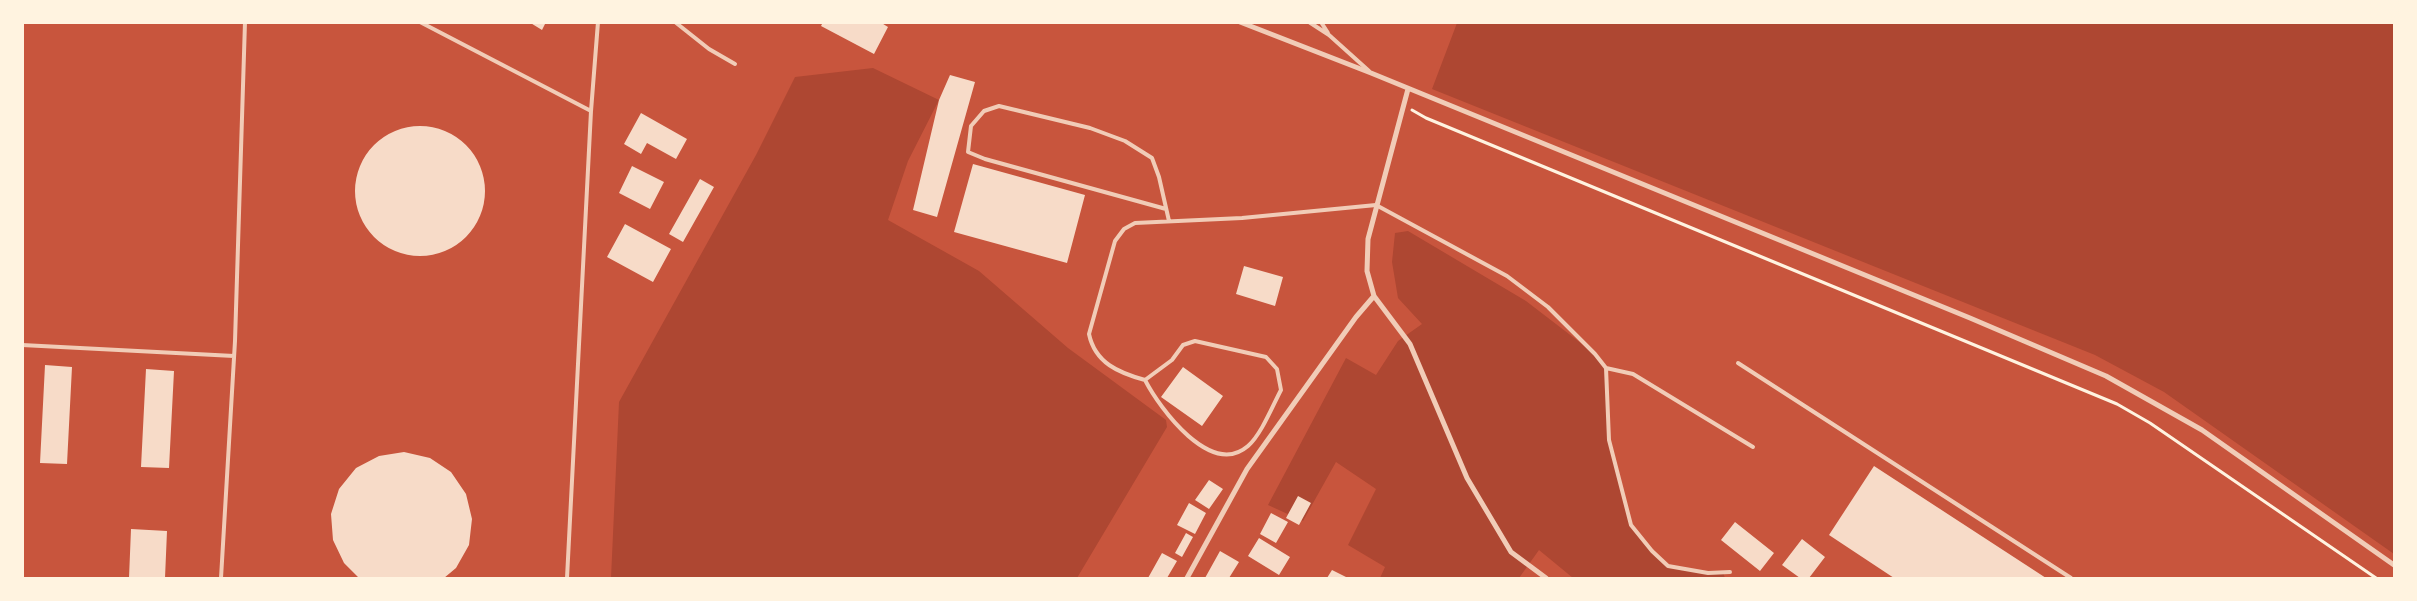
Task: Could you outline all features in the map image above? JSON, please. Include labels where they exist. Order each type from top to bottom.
[{"type":"street","points":[[1240,22],[1371,73],[1970,318],[2106,376],[2202,430],[2394,565]]},
{"type":"street","points":[[1408,89],[1368,238],[1367,271],[1374,296],[1410,344],[1468,478],[1511,552],[1546,578]]},
{"type":"street","points":[[1187,578],[1247,469],[1356,317],[1374,296]]},
{"type":"lane","points":[[222,578],[234,356],[246,22]]},
{"type":"lane","points":[[420,22],[591,111]]},
{"type":"lane","points":[[567,578],[591,111],[598,22]]},
{"type":"lane","points":[[675,22],[709,49],[735,64]]},
{"type":"lane","points":[[1309,22],[1329,35],[1371,73]]},
{"type":"lane","points":[[1321,22],[1329,35]]},
{"type":"lane","points":[[1166,209],[985,160],[968,152],[971,126],[984,111],[999,106],[1090,128],[1125,141],[1152,158],[1159,177],[1169,221]]},
{"type":"lane","points":[[1145,380],[1172,360],[1183,344],[1195,341],[1266,357],[1277,369],[1281,390],[1248,446],[1234,454],[1217,454],[1198,446],[1154,397],[1145,380],[1110,367],[1092,346],[1089,334],[1116,241],[1124,229],[1135,223],[1242,218],[1376,205],[1507,276],[1548,307],[1595,354],[1606,368],[1609,440],[1631,525],[1652,551],[1668,566],[1708,573],[1730,572]]},
{"type":"lane","points":[[22,344],[234,356]]},
{"type":"lane","points":[[1738,363],[2071,578]]},
{"type":"lane","points":[[1606,368],[1633,374],[1753,447]]},
{"type":"path","points":[[1403,105],[1426,118],[2117,404],[2150,423],[2376,578]]},
{"type":"shaded area","points":[[1457,23],[2394,23],[2394,554],[2164,392],[2095,355],[1432,89]]},
{"type":"shaded area","points":[[873,68],[939,100],[908,161],[888,220],[979,271],[1068,348],[1166,420],[1167,427],[1077,578],[611,578],[619,402],[756,155],[795,77]]},
{"type":"shaded area","points":[[1408,231],[1526,301],[1595,354],[1606,368],[1609,440],[1631,525],[1652,551],[1668,566],[1708,573],[1723,572],[1725,578],[1573,578],[1539,550],[1519,578],[1380,578],[1385,567],[1348,545],[1376,489],[1336,462],[1303,521],[1268,505],[1346,358],[1376,375],[1398,341],[1422,324],[1398,298],[1392,262],[1395,233]]},
{"type":"building","points":[[529,22],[546,22],[542,30]]},
{"type":"building","points":[[823,22],[880,22],[888,27],[874,54],[821,26]]},
{"type":"building","points":[[950,75],[975,82],[937,217],[913,210],[939,100]]},
{"type":"building","points":[[641,113],[687,139],[676,159],[647,143],[641,154],[624,144]]},
{"type":"building","points":[[420,126],[433,127],[445,131],[466,145],[480,166],[484,178],[484,204],[480,216],[466,237],[445,251],[433,255],[420,256],[407,255],[395,251],[374,237],[360,216],[356,204],[355,191],[356,178],[360,166],[374,145],[395,131],[407,127]]},
{"type":"building","points":[[973,164],[1085,195],[1067,263],[954,232]]},
{"type":"building","points":[[632,166],[664,182],[650,209],[619,193]]},
{"type":"building","points":[[700,179],[714,187],[683,242],[669,234]]},
{"type":"building","points":[[625,224],[671,249],[653,282],[607,257]]},
{"type":"building","points":[[1244,266],[1283,277],[1275,306],[1236,294]]},
{"type":"building","points":[[45,365],[72,367],[67,464],[40,463]]},
{"type":"building","points":[[1183,367],[1223,396],[1202,426],[1161,397]]},
{"type":"building","points":[[146,369],[174,371],[169,468],[141,467]]},
{"type":"building","points":[[404,452],[430,458],[451,472],[466,494],[472,519],[469,545],[456,568],[444,578],[359,578],[344,563],[333,540],[331,514],[339,489],[356,468],[379,456]]},
{"type":"building","points":[[1874,466],[2046,578],[1894,578],[1829,535]]},
{"type":"building","points":[[1209,480],[1223,489],[1209,509],[1195,500]]},
{"type":"building","points":[[1298,496],[1311,503],[1299,525],[1286,518]]},
{"type":"building","points":[[1189,503],[1206,513],[1195,534],[1177,525]]},
{"type":"building","points":[[1271,513],[1288,522],[1276,543],[1260,534]]},
{"type":"building","points":[[1735,522],[1774,553],[1760,571],[1721,540]]},
{"type":"building","points":[[131,529],[167,531],[165,578],[129,578]]},
{"type":"building","points":[[1186,533],[1193,537],[1182,557],[1175,553]]},
{"type":"building","points":[[1259,538],[1290,557],[1279,575],[1248,556]]},
{"type":"building","points":[[1802,539],[1825,557],[1809,578],[1800,578],[1782,565]]},
{"type":"building","points":[[1220,551],[1239,562],[1229,578],[1205,578]]},
{"type":"building","points":[[1162,553],[1177,561],[1167,578],[1148,578]]},
{"type":"building","points":[[1332,570],[1348,578],[1327,578]]}]
